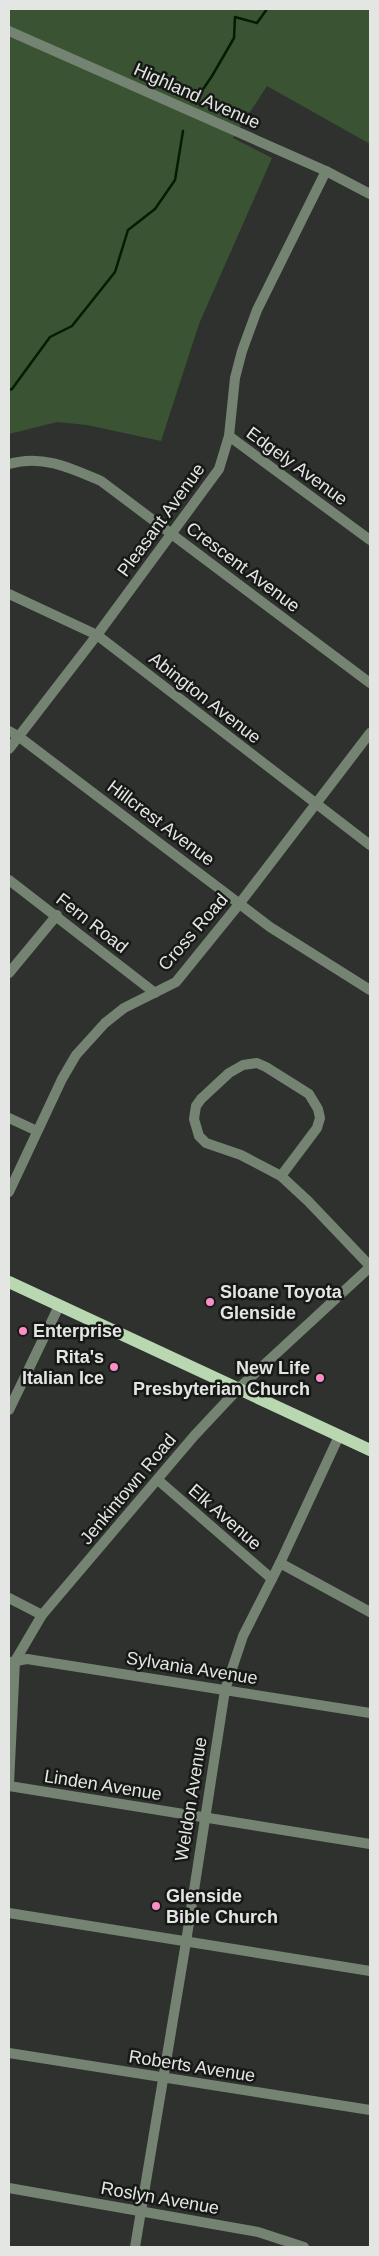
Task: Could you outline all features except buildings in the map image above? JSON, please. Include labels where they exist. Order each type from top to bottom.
[{"type":"main road","points":[[9,1282],[370,1450]]},
{"type":"street","name":"Highland Avenue","points":[[9,31],[326,171],[370,194]]},
{"type":"street","name":"Pleasant Avenue","points":[[9,749],[14,733],[97,635],[219,469],[229,436],[235,378],[242,350],[257,310],[326,171]]},
{"type":"street","name":"Edgely Avenue","points":[[229,436],[370,540]]},
{"type":"street","name":"Crescent Avenue","points":[[9,464],[38,460],[63,464],[101,481],[370,684]]},
{"type":"street","name":"Abington Avenue","points":[[9,594],[97,635],[370,845]]},
{"type":"street","name":"Hillcrest Avenue","points":[[14,733],[270,927],[370,990]]},
{"type":"street","name":"Cross Road","points":[[9,1192],[62,1079],[76,1054],[105,1023],[124,1008],[176,982],[240,903],[370,733]]},
{"type":"street","name":"Fern Road","points":[[9,880],[57,915],[155,993]]},
{"type":"street","points":[[9,973],[57,915]]},
{"type":"street","points":[[281,1176],[317,1128],[320,1118],[318,1109],[309,1094],[266,1067],[257,1063],[243,1065],[229,1074],[201,1099],[196,1106],[194,1119],[199,1136],[206,1143],[240,1155],[281,1176],[308,1201],[370,1267]]},
{"type":"street","points":[[9,1118],[37,1131]]},
{"type":"street","name":"Jenkintown Road","points":[[9,1785],[12,1661],[42,1615],[239,1388],[370,1267]]},
{"type":"street","points":[[9,1410],[59,1306]]},
{"type":"street","name":"Weldon Avenue","points":[[135,2247],[186,1942],[225,1690],[243,1636],[280,1563],[339,1436]]},
{"type":"street","name":"Elk Avenue","points":[[158,1480],[272,1579]]},
{"type":"street","points":[[280,1563],[370,1612]]},
{"type":"street","points":[[9,1598],[42,1615]]},
{"type":"street","name":"Sylvania Avenue","points":[[12,1661],[27,1659],[370,1713]]},
{"type":"street","name":"Linden Avenue","points":[[9,1785],[370,1844]]},
{"type":"street","points":[[9,1914],[370,1971]]},
{"type":"street","name":"Roberts Avenue","points":[[9,2053],[370,2110]]},
{"type":"street","name":"Roslyn Avenue","points":[[9,2188],[258,2232],[304,2247]]},
{"type":"green space","points":[[9,9],[370,9],[370,144],[267,86],[233,138],[272,158],[199,324],[161,441],[87,425],[57,422],[9,434]]},
{"type":"waterway","points":[[197,98],[234,38],[235,17],[257,23],[267,9]]},
{"type":"waterway","points":[[9,390],[12,389],[50,337],[72,326],[115,272],[128,230],[155,209],[175,180],[183,131]]},
{"type":"place","name":"Sloane Toyota Glenside","points":[[210,1302]]},
{"type":"place","name":"Enterprise","points":[[23,1331]]},
{"type":"place","name":"Rita's Italian Ice","points":[[114,1367]]},
{"type":"place","name":"New Life Presbyterian Church","points":[[320,1378]]},
{"type":"place","name":"Glenside Bible Church","points":[[156,1906]]}]
